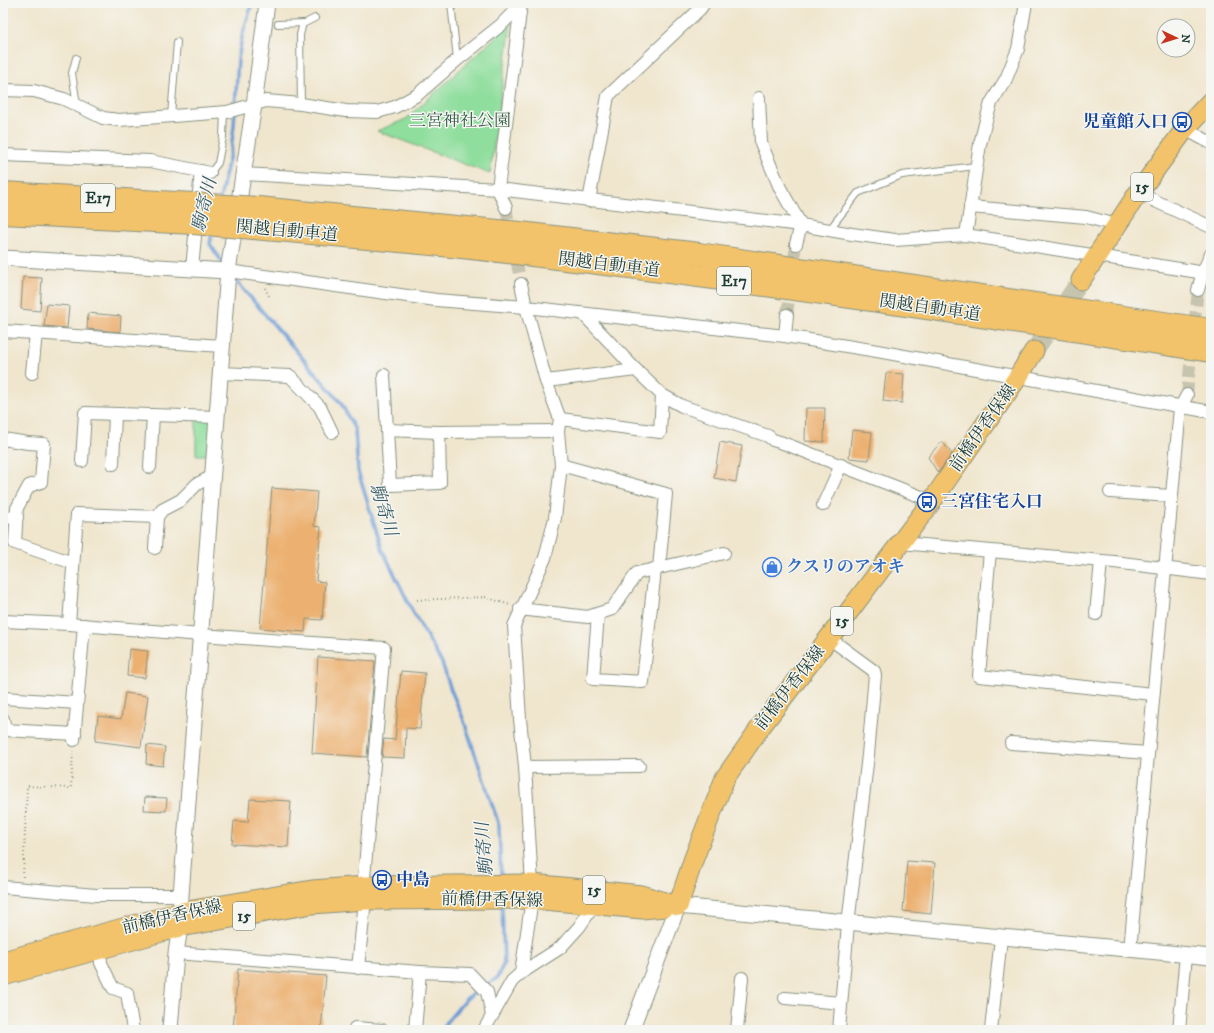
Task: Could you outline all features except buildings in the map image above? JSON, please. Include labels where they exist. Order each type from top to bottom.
[{"type":"highway","name":"関越自動車道","points":[[3,193],[193,213],[256,218],[520,233],[698,254],[1211,330]]},
{"type":"highway","name":"関越自動車道","points":[[3,213],[193,213]]},
{"type":"highway","name":"関越自動車道","points":[[256,218],[408,242],[516,253],[910,305],[1211,351]]},
{"type":"main road","name":"15","points":[[1081,280],[1138,193],[1185,129],[1211,101]]},
{"type":"main road","name":"前橋伊香保線","points":[[678,906],[694,858],[725,778],[762,725],[932,501],[1018,378],[1034,351]]},
{"type":"main road","name":"前橋伊香保線","points":[[3,961],[181,911],[312,890],[366,886],[509,892],[642,895],[678,906]]},
{"type":"main road","name":"前橋伊香保線","points":[[3,976],[100,949],[181,911],[312,904],[491,891]]},
{"type":"main road","name":"前橋伊香保線","points":[[532,892],[594,905],[642,909],[678,906]]},
{"type":"street","points":[[170,1030],[181,911],[228,271],[243,174],[249,106],[267,3]]},
{"type":"street","points":[[3,90],[34,90],[64,99],[103,118],[119,120],[226,112],[266,101],[301,104],[346,111],[377,112],[395,107],[417,95],[457,60],[501,25],[522,3]]},
{"type":"street","points":[[506,208],[498,189],[522,3]]},
{"type":"street","points":[[589,201],[608,96],[700,9],[704,3]]},
{"type":"street","points":[[966,235],[980,144],[990,107],[1006,79],[1018,49],[1026,3]]},
{"type":"street","points":[[759,98],[761,143],[780,188],[801,225],[796,244]]},
{"type":"street","points":[[1185,129],[1211,143]]},
{"type":"street","points":[[3,155],[150,161],[206,172],[192,269]]},
{"type":"street","points":[[243,174],[498,189],[801,225],[895,240],[966,235],[1207,273]]},
{"type":"street","points":[[1138,193],[1211,227]]},
{"type":"street","points":[[970,207],[1086,217],[1117,225]]},
{"type":"street","points":[[1198,290],[1207,273],[1211,254]]},
{"type":"street","points":[[3,258],[228,271],[436,300],[526,307],[584,315],[785,336],[1180,408],[1211,412]]},
{"type":"street","points":[[521,284],[559,425],[561,465],[555,518],[545,558],[520,609],[514,626],[520,719],[525,767],[532,892],[521,973]]},
{"type":"street","points":[[584,315],[662,395],[682,406],[768,436],[773,440],[932,501]]},
{"type":"street","points":[[785,336],[787,315]]},
{"type":"street","points":[[3,331],[222,346]]},
{"type":"street","points":[[32,373],[36,334]]},
{"type":"street","points":[[546,381],[636,370]]},
{"type":"street","points":[[220,372],[290,376],[320,407],[332,432]]},
{"type":"street","points":[[384,375],[390,485],[440,483],[439,432]]},
{"type":"street","points":[[387,430],[439,432],[559,425],[660,432],[662,395]]},
{"type":"street","points":[[1130,950],[1180,408],[1187,395]]},
{"type":"street","points":[[82,460],[85,413],[217,417]]},
{"type":"street","points":[[113,464],[115,414]]},
{"type":"street","points":[[150,467],[153,415]]},
{"type":"street","points":[[3,439],[44,444],[41,482],[29,486],[18,508],[15,543],[73,564]]},
{"type":"street","points":[[561,465],[666,494],[643,682],[593,678],[598,614]]},
{"type":"street","points":[[824,505],[842,466]]},
{"type":"street","points":[[155,548],[157,517],[162,510],[181,500],[196,484],[213,476]]},
{"type":"street","points":[[1110,492],[1172,496]]},
{"type":"street","points":[[69,624],[77,514],[157,517]]},
{"type":"street","points":[[3,518],[17,517]]},
{"type":"street","points":[[901,543],[1101,561],[1211,574]]},
{"type":"street","points":[[990,551],[979,676],[1153,694]]},
{"type":"street","points":[[520,609],[588,617],[612,609],[637,574],[724,553]]},
{"type":"street","points":[[1096,614],[1101,561]]},
{"type":"street","points":[[3,621],[84,625],[384,648],[364,878]]},
{"type":"street","points":[[3,719],[5,730],[74,737],[84,625]]},
{"type":"street","points":[[829,638],[874,671],[875,675],[868,755],[848,924],[839,1030]]},
{"type":"street","points":[[3,698],[78,703]]},
{"type":"street","points":[[1011,743],[1148,753]]},
{"type":"street","points":[[525,767],[638,766]]},
{"type":"street","points":[[3,887],[96,894],[181,911]]},
{"type":"street","points":[[358,968],[365,900]]},
{"type":"street","points":[[484,1030],[512,981],[521,973],[560,948],[579,927],[594,905]]},
{"type":"street","points":[[631,1030],[678,906],[848,924],[1211,958]]},
{"type":"street","points":[[991,1030],[1001,938]]},
{"type":"street","points":[[100,949],[101,963],[113,988],[127,992],[133,1030]]},
{"type":"street","points":[[176,953],[358,968],[470,974],[487,992],[492,1014]]},
{"type":"street","points":[[1179,1030],[1186,955]]},
{"type":"street","points":[[415,1030],[420,972]]},
{"type":"street","points":[[737,1030],[742,978]]},
{"type":"street","points":[[785,998],[841,1003]]},
{"type":"street","points":[[355,1030],[355,1028],[382,1030]]},
{"type":"lane","points":[[451,3],[457,60]]},
{"type":"lane","points":[[278,24],[303,23],[315,18]]},
{"type":"lane","points":[[301,104],[300,35],[303,23]]},
{"type":"lane","points":[[171,116],[177,42]]},
{"type":"lane","points":[[76,58],[72,73],[77,105]]},
{"type":"lane","points":[[206,172],[218,163],[226,112]]},
{"type":"lane","points":[[829,230],[858,193],[902,175],[976,166]]},
{"type":"path","points":[[417,600],[485,597],[520,609]]},
{"type":"path","points":[[23,889],[27,786],[71,788],[74,737]]},
{"type":"green space","name":"三宮神社公園","points":[[511,23],[490,174],[377,131],[406,119]]},
{"type":"green space","points":[[196,416],[217,421],[214,455],[196,455]]},
{"type":"waterway","name":"駒寄川","points":[[220,199],[231,149],[234,126],[238,59],[242,37],[252,3]]},
{"type":"waterway","name":"駒寄川","points":[[212,232],[210,244],[224,265]]},
{"type":"waterway","name":"駒寄川","points":[[232,276],[341,403],[355,430],[358,471],[382,549],[413,612],[442,663],[451,690],[463,718],[499,825],[501,878]]},
{"type":"waterway","name":"駒寄川","points":[[443,1030],[444,1025],[467,998],[497,978],[504,963],[502,904]]},
{"type":"tunnel","points":[[506,208],[521,284]]},
{"type":"tunnel","points":[[787,315],[796,244]]},
{"type":"tunnel","points":[[1034,351],[1081,280]]},
{"type":"tunnel","points":[[1187,395],[1198,290]]},
{"type":"place","name":"児童館入口","points":[[1182,122]]},
{"type":"place","name":"三宮住宅入口","points":[[927,502]]},
{"type":"place","name":"クスリのアオキ","points":[[772,567]]},
{"type":"place","name":"中島","points":[[382,880]]}]
